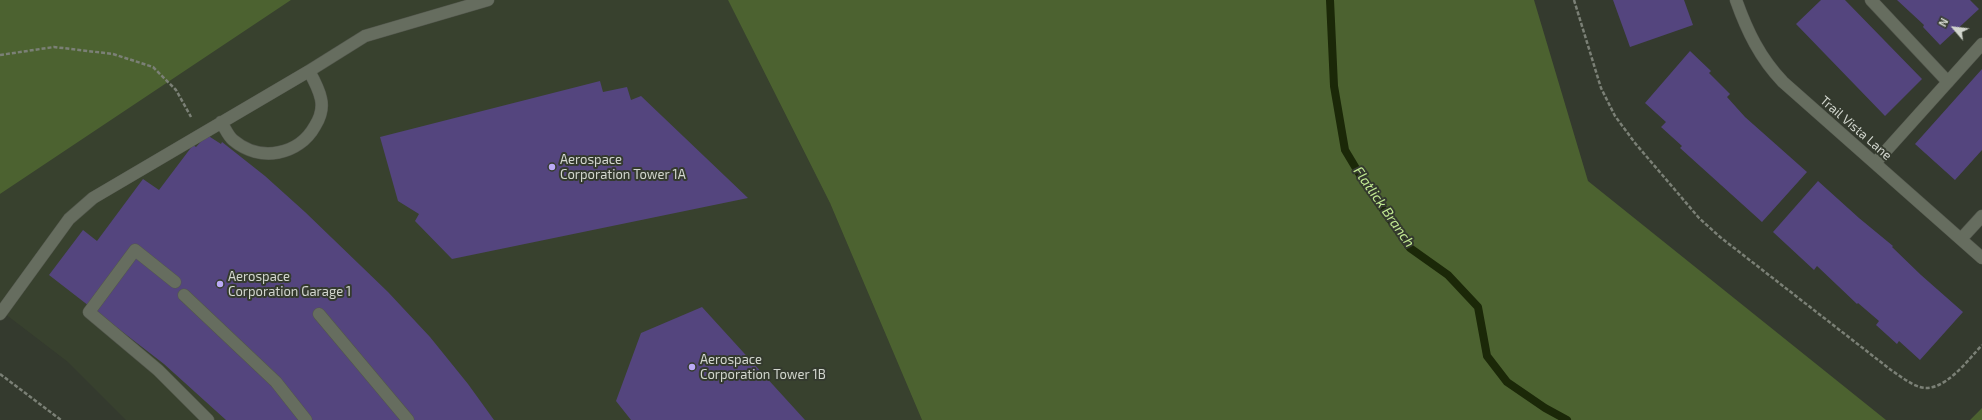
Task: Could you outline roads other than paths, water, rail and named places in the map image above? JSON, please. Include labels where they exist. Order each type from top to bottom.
[{"type":"street","points":[[0,314],[69,219],[92,198],[309,71],[365,36],[488,0]]},
{"type":"street","name":"Trail Vista Lane","points":[[1736,0],[1751,38],[1770,68],[1783,82],[1982,258]]},
{"type":"street","points":[[1871,0],[1948,82]]},
{"type":"street","points":[[1875,163],[1982,44]]},
{"type":"street","points":[[221,122],[233,140],[258,152],[270,154],[285,152],[299,145],[312,132],[320,118],[321,101],[318,88],[309,71]]},
{"type":"street","points":[[1961,239],[1982,216]]},
{"type":"street","points":[[175,282],[135,250],[89,312],[158,370],[208,420]]},
{"type":"street","points":[[184,295],[276,382],[306,420]]},
{"type":"street","points":[[319,314],[408,420]]},
{"type":"waterway","name":"Flatlick Branch","points":[[1330,0],[1334,86],[1345,150],[1366,185],[1410,248],[1448,275],[1478,307],[1487,356],[1507,382],[1545,408],[1567,420]]},
{"type":"place","name":"Aerospace Corporation Tower 1A","points":[[552,167]]},
{"type":"place","name":"Aerospace Corporation Garage 1","points":[[220,284]]},
{"type":"place","name":"Aerospace Corporation Tower 1B","points":[[692,367]]}]
